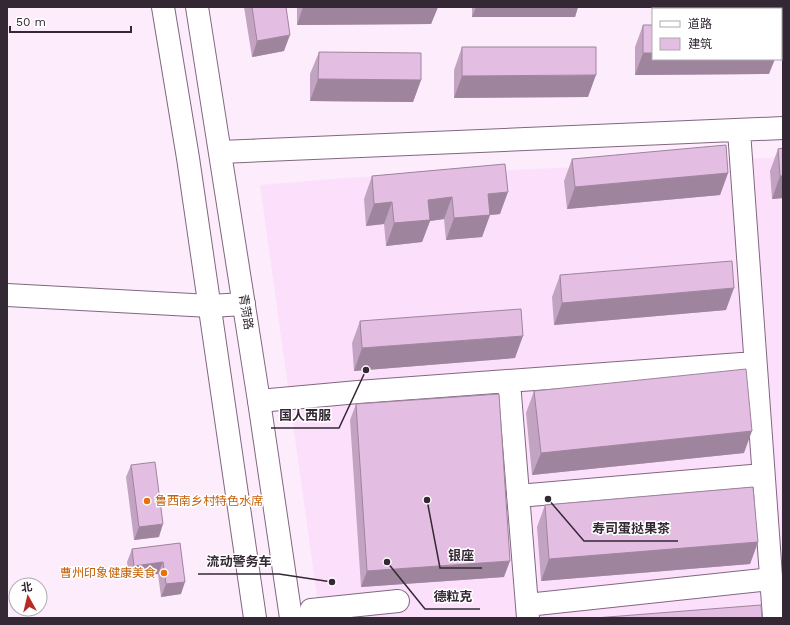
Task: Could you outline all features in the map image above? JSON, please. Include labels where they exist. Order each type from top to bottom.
[{"type":"street","points":[[163,7],[210,306],[255,618]]},
{"type":"street","name":"青菏路","points":[[197,7],[221,152],[291,618]]},
{"type":"street","points":[[221,152],[783,128]]},
{"type":"street","points":[[739,131],[774,618]]},
{"type":"street","points":[[7,295],[210,306],[244,304]]},
{"type":"street","points":[[259,401],[755,363]]},
{"type":"street","points":[[509,382],[527,612],[771,579]]},
{"type":"street","points":[[518,496],[763,475]]},
{"type":"street","points":[[312,618],[311,610],[398,601]]},
{"type":"shaded area","points":[[783,157],[783,618],[320,618],[260,185],[344,178]]},
{"type":"building","points":[[252,7],[286,7],[290,35],[257,41]]},
{"type":"building","points":[[643,25],[652,25],[652,53],[643,53]]},
{"type":"building","points":[[462,47],[596,47],[596,75],[462,76]]},
{"type":"building","points":[[319,52],[421,53],[421,80],[318,79]]},
{"type":"building","points":[[726,145],[728,173],[575,187],[572,159]]},
{"type":"building","points":[[783,148],[783,176],[780,176],[778,149]]},
{"type":"building","points":[[505,164],[508,192],[488,194],[490,215],[454,218],[452,197],[428,200],[430,220],[394,223],[392,202],[374,204],[372,176]]},
{"type":"building","points":[[732,261],[734,288],[562,303],[560,275]]},
{"type":"building","points":[[521,309],[523,336],[362,348],[360,321]]},
{"type":"building","points":[[746,369],[752,431],[541,453],[534,391]]},
{"type":"building","points":[[499,394],[510,561],[367,571],[356,404]]},
{"type":"building","points":[[155,462],[163,524],[139,527],[131,465]]},
{"type":"building","points":[[753,487],[758,542],[549,559],[545,505]]},
{"type":"building","points":[[180,543],[185,582],[166,584],[163,562],[134,566],[132,549]]},
{"type":"building","points":[[761,605],[762,618],[595,618]]},
{"type":"place","name":"国人西服","points":[[366,370]]},
{"type":"place","name":"寿司蛋挞果茶","points":[[548,499]]},
{"type":"place","name":"银座","points":[[427,500]]},
{"type":"place","name":"鲁西南乡村特色水席","points":[[147,501]]},
{"type":"place","name":"德粒克","points":[[387,562]]},
{"type":"place","name":"曹州印象健康美食","points":[[164,573]]},
{"type":"place","name":"流动警务车","points":[[332,582]]}]
